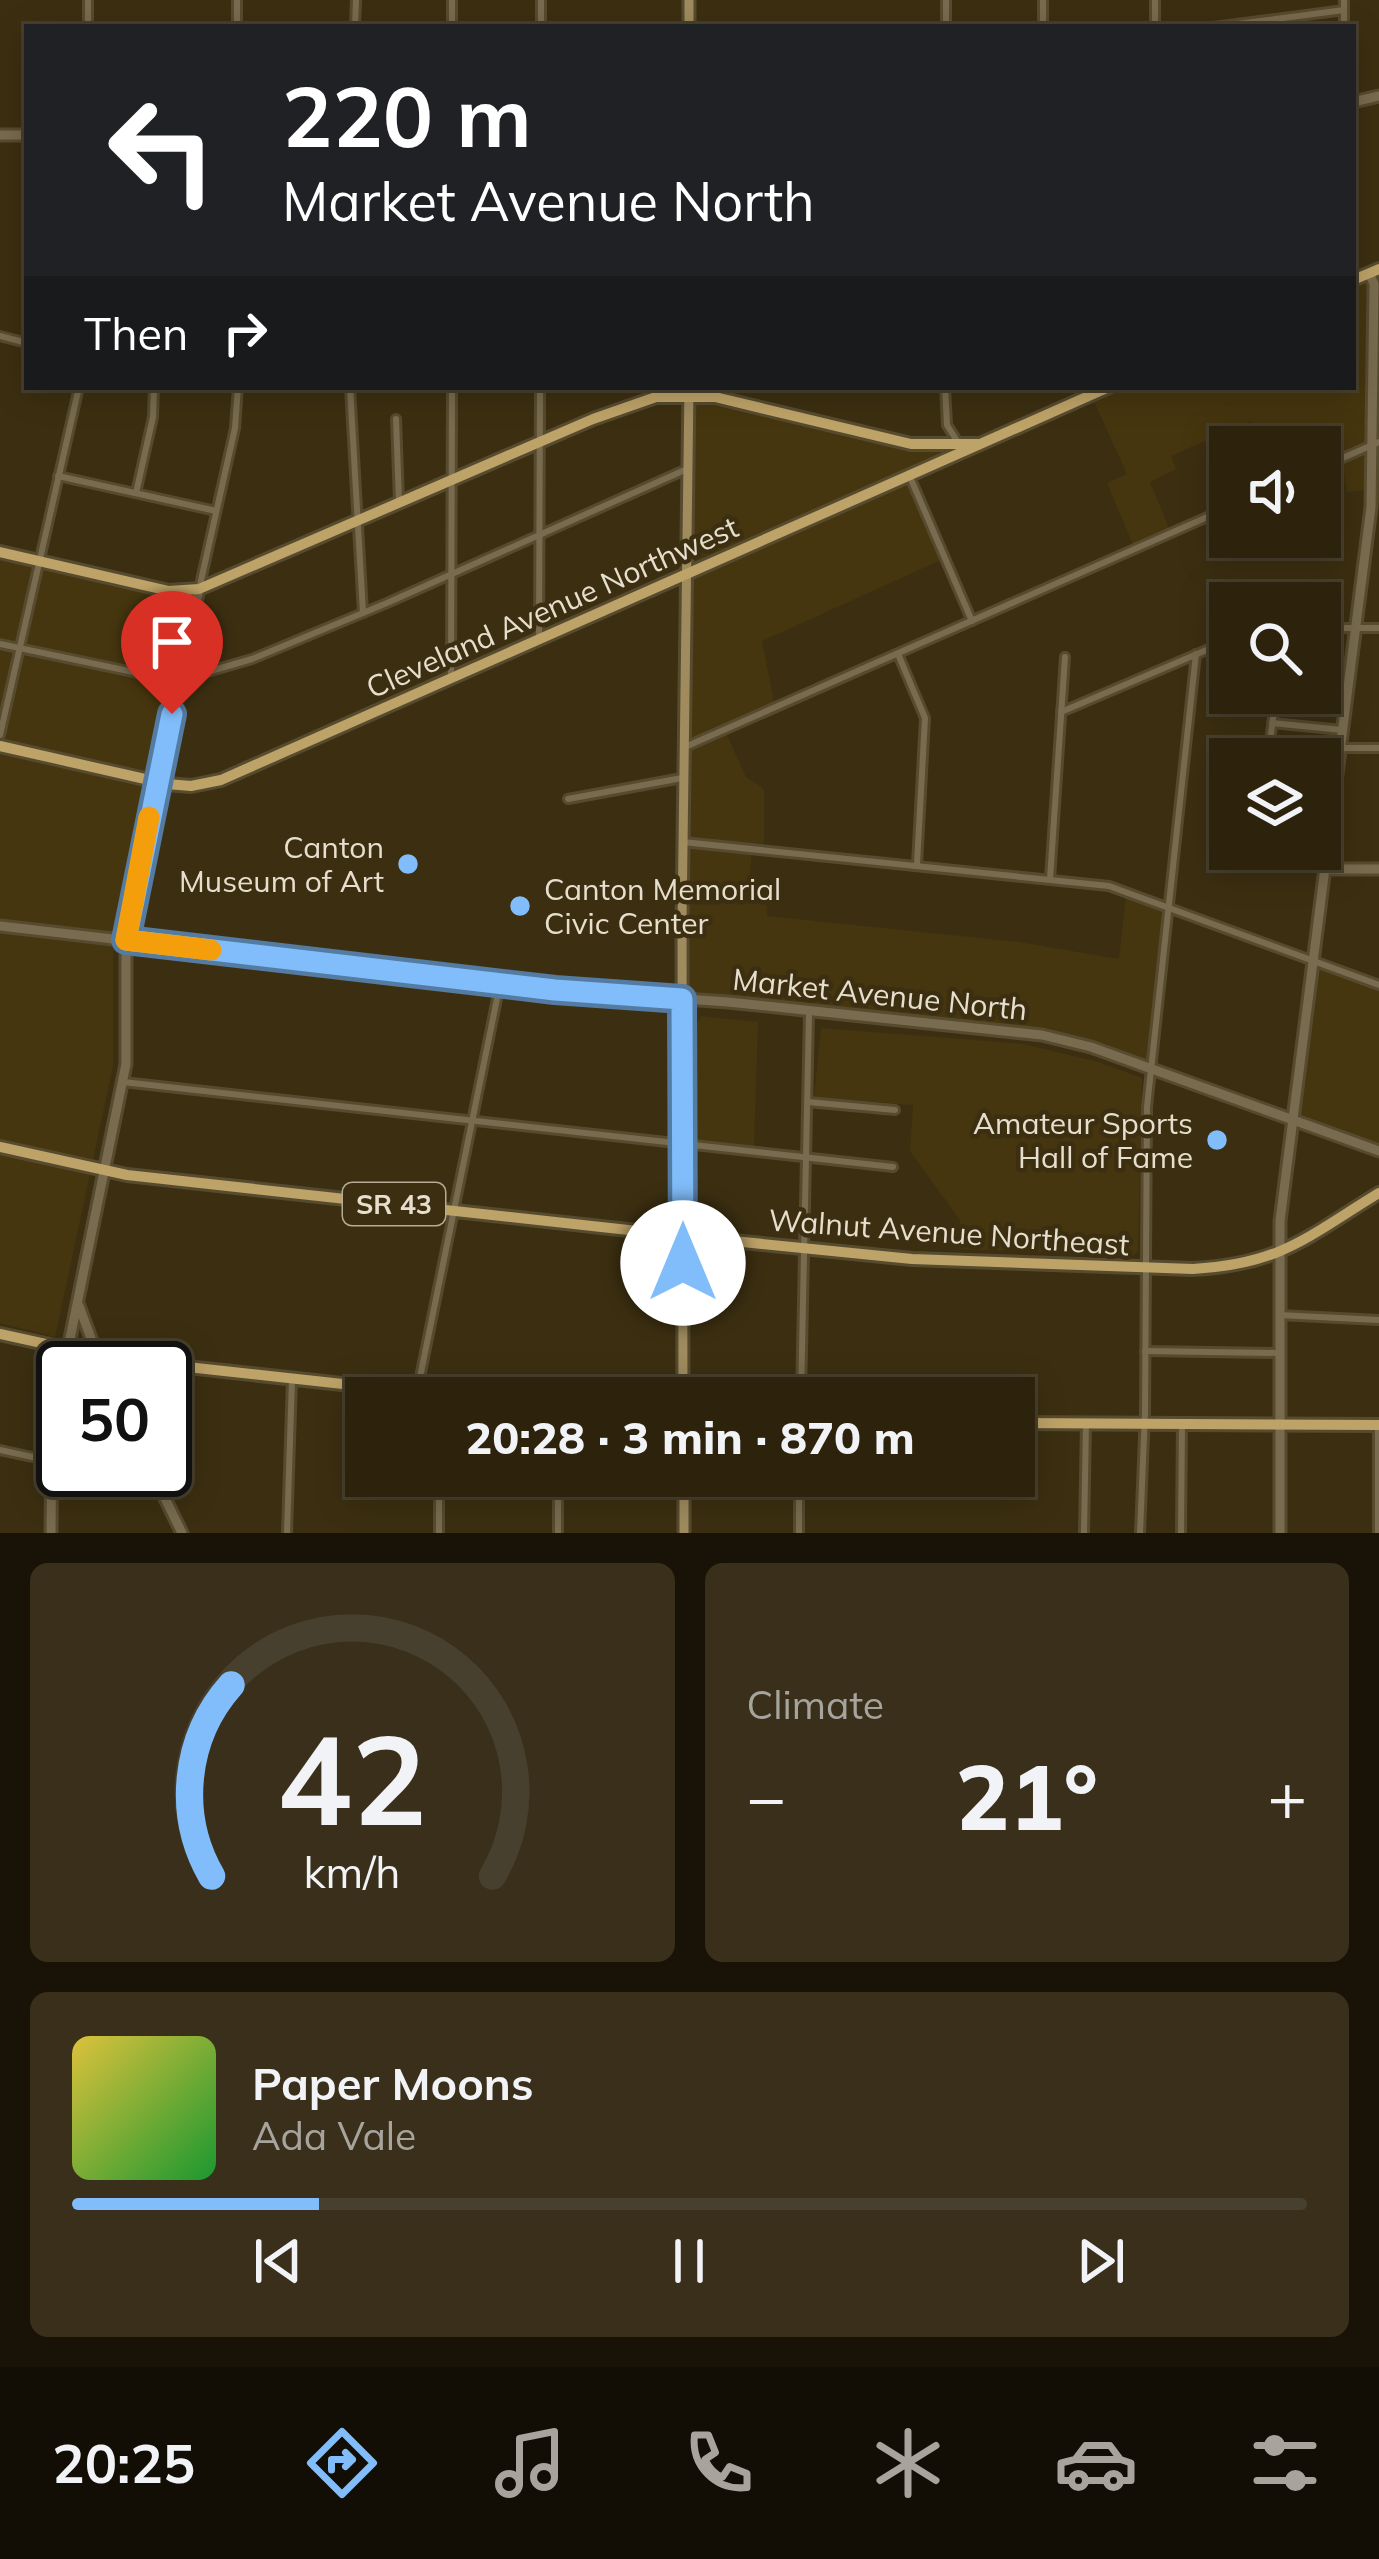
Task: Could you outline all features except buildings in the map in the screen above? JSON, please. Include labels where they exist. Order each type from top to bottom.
[{"type":"main road","points":[[0,552],[169,591],[199,589],[627,405],[684,390]]},
{"type":"main road","points":[[683,1377],[688,390]]},
{"type":"main road","points":[[692,390],[930,446],[978,444]]},
{"type":"main road","name":"Cleveland Avenue Northwest","points":[[0,746],[157,782],[191,786],[221,781],[1102,390]]},
{"type":"main road","name":"Walnut Avenue Northeast","points":[[0,1147],[104,1171],[961,1262],[1212,1268],[1279,1253],[1322,1232],[1379,1193]]},
{"type":"main road","points":[[0,1334],[36,1342]]},
{"type":"main road","points":[[192,1367],[345,1384]]},
{"type":"main road","points":[[1035,1423],[1379,1424]]},
{"type":"main road","points":[[684,1497],[684,1533]]},
{"type":"street","points":[[1344,0],[1344,24]]},
{"type":"street","points":[[1237,24],[1344,10]]},
{"type":"street","points":[[1341,739],[1375,503],[1374,271]]},
{"type":"street","points":[[0,735],[78,390]]},
{"type":"street","points":[[136,493],[153,417],[154,390]]},
{"type":"street","points":[[69,1341],[123,1082],[129,1026],[126,940],[235,428],[238,390]]},
{"type":"street","points":[[350,390],[363,613]]},
{"type":"street","points":[[451,678],[452,390]]},
{"type":"street","points":[[539,639],[540,390]]},
{"type":"street","points":[[945,390],[946,418],[959,444]]},
{"type":"street","points":[[930,446],[946,418]]},
{"type":"street","points":[[397,419],[400,502]]},
{"type":"street","points":[[1341,459],[1376,444]]},
{"type":"street","points":[[0,644],[164,681],[180,680],[252,658],[363,613],[688,469]]},
{"type":"street","points":[[58,476],[216,511]]},
{"type":"street","points":[[910,477],[972,621]]},
{"type":"street","points":[[685,747],[1209,516]]},
{"type":"street","points":[[1341,628],[1379,628]]},
{"type":"street","points":[[1061,712],[1209,649]]},
{"type":"street","points":[[898,654],[925,718],[917,865]]},
{"type":"street","points":[[1140,1533],[1151,1068],[1196,654]]},
{"type":"street","points":[[1050,879],[1065,657]]},
{"type":"street","points":[[1270,738],[1273,714]]},
{"type":"street","points":[[1272,723],[1342,730]]},
{"type":"street","points":[[1341,748],[1379,748]]},
{"type":"street","points":[[568,799],[684,778]]},
{"type":"street","points":[[683,842],[1108,886],[1379,985]]},
{"type":"street","points":[[1341,869],[1379,869]]},
{"type":"street","points":[[1280,1533],[1279,1253],[1326,870]]},
{"type":"street","name":"Market Avenue North","points":[[0,926],[500,983],[1042,1035],[1080,1043],[1379,1151]]},
{"type":"street","points":[[421,1377],[500,983]]},
{"type":"street","points":[[802,1377],[809,1012]]},
{"type":"street","points":[[123,1082],[893,1167]]},
{"type":"street","points":[[808,1102],[895,1110]]},
{"type":"street","points":[[77,1296],[92,1341]]},
{"type":"street","points":[[1279,1315],[1379,1320]]},
{"type":"street","points":[[1145,1351],[1279,1353]]},
{"type":"street","points":[[287,1533],[292,1379]]},
{"type":"street","points":[[1084,1533],[1086,1423]]},
{"type":"street","points":[[1181,1533],[1182,1424]]},
{"type":"street","points":[[1378,1533],[1379,1424]]},
{"type":"street","points":[[0,1450],[36,1458]]},
{"type":"street","points":[[51,1497],[51,1533]]},
{"type":"street","points":[[165,1497],[182,1533]]},
{"type":"street","points":[[439,1533],[440,1497]]},
{"type":"street","points":[[558,1497],[558,1533]]},
{"type":"street","points":[[799,1497],[800,1533]]},
{"type":"shaded area","points":[[1379,269],[1379,503],[1372,503],[1372,489],[1347,492],[1341,468],[1341,426],[1253,426],[1251,421],[1240,426],[1209,426],[1209,439],[1171,456],[1176,469],[1150,482],[1171,533],[1135,549],[1107,483],[1127,474],[1091,395],[1102,390],[1356,390],[1356,279]]},
{"type":"shaded area","points":[[694,399],[913,449],[956,450],[906,474],[943,559],[762,641],[776,712],[726,733],[746,777],[764,789],[764,843],[752,844],[749,895],[766,897],[767,916],[1019,942],[1119,959],[1126,896],[1164,910],[1148,1063],[1068,1036],[1034,1030],[685,995]]},
{"type":"shaded area","points":[[0,552],[188,603],[113,954],[113,1066],[55,1337],[0,1323]]},
{"type":"shaded area","points":[[1317,965],[1379,991],[1379,1145],[1299,1114]]},
{"type":"shaded area","points":[[701,1016],[758,1022],[754,1147],[696,1140],[694,1028]]},
{"type":"shaded area","points":[[821,1028],[1023,1044],[1142,1078],[1138,1250],[1133,1256],[959,1249],[960,1220],[910,1151],[913,1105],[814,1097]]},
{"type":"slow traffic","points":[[149,817],[126,940],[211,950]]},
{"type":"place","name":"Canton Museum of Art","points":[[408,864]]},
{"type":"place","name":"Canton Memorial Civic Center","points":[[520,906]]},
{"type":"place","name":"Amateur Sports Hall of Fame","points":[[1217,1140]]},
{"type":"route","points":[[172,714],[126,940],[555,990],[682,999],[683,1263]]}]
